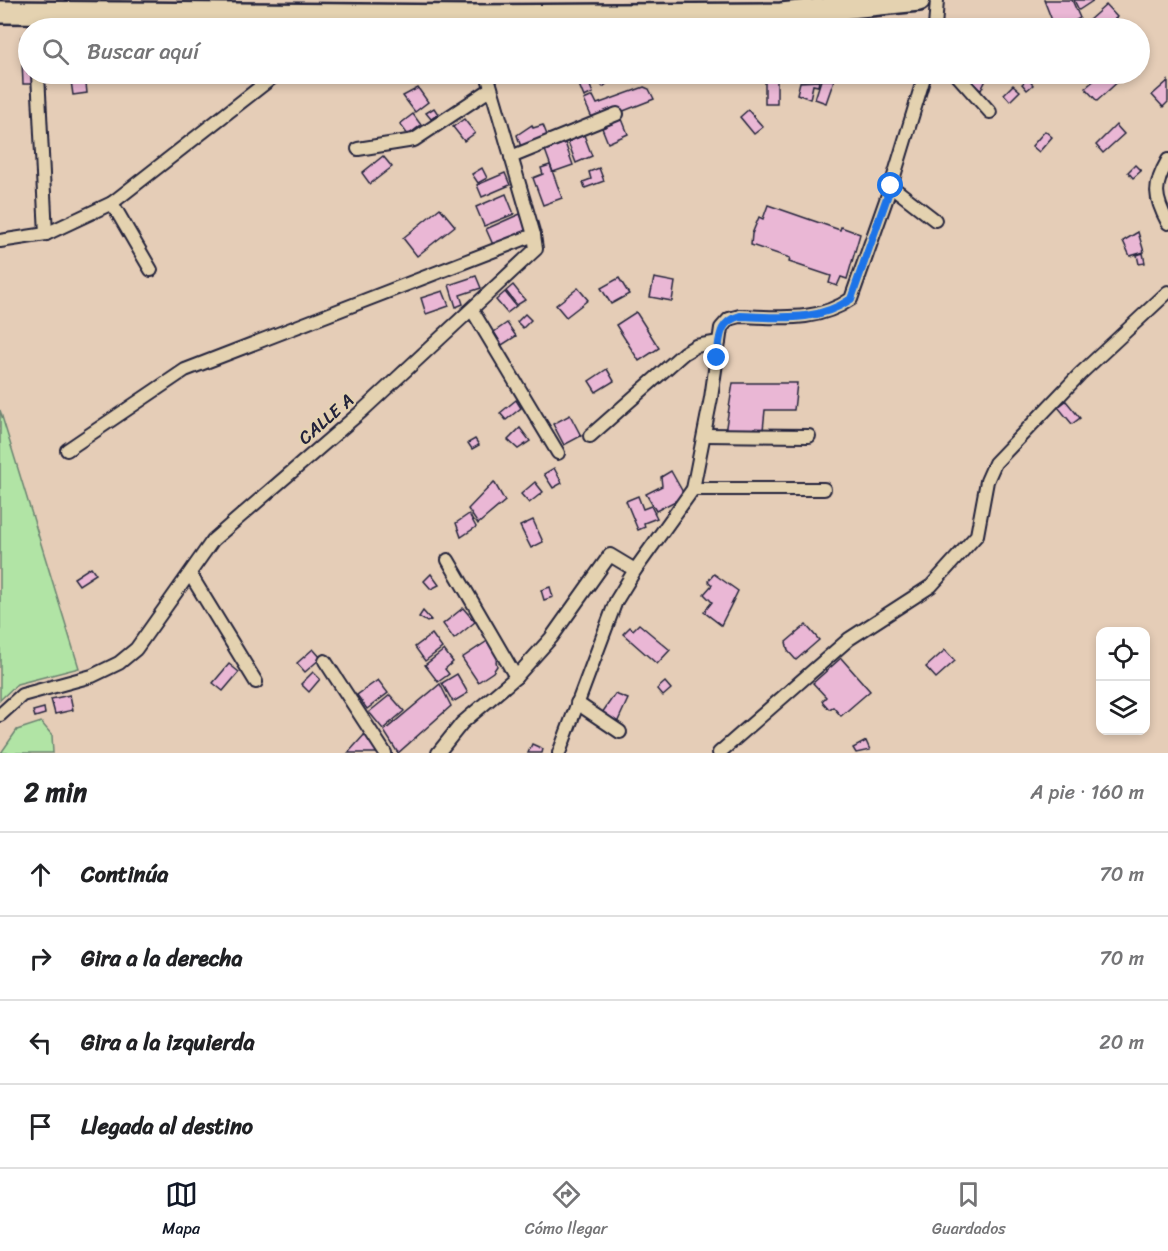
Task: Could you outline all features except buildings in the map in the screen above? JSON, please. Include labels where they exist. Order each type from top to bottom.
[{"type":"highway","points":[[626,18],[781,14],[919,0]]},
{"type":"highway","points":[[0,12],[27,18]]},
{"type":"street","points":[[936,18],[937,0]]},
{"type":"street","points":[[38,84],[46,234]]},
{"type":"street","points":[[0,242],[46,234],[112,203],[264,84]]},
{"type":"street","points":[[67,450],[185,370],[534,235],[490,84]]},
{"type":"street","points":[[559,753],[616,601],[635,570],[693,489],[705,435],[721,328],[729,319],[740,316],[812,317],[840,307],[851,299],[891,186],[922,84]]},
{"type":"street","points":[[965,84],[990,112]]},
{"type":"street","points":[[358,148],[414,140],[491,89]]},
{"type":"street","points":[[511,157],[616,114]]},
{"type":"street","points":[[1168,160],[1158,178],[1156,191],[1159,206],[1168,224]]},
{"type":"street","points":[[891,186],[935,220]]},
{"type":"street","points":[[112,203],[151,270]]},
{"type":"street","name":"CALLE A","points":[[0,715],[22,695],[92,676],[119,663],[136,649],[213,540],[362,411],[472,310],[536,249],[534,235]]},
{"type":"street","points":[[719,753],[849,639],[931,586],[977,535],[987,481],[995,463],[1080,374],[1168,292]]},
{"type":"street","points":[[472,310],[558,453]]},
{"type":"street","points":[[590,436],[684,352],[696,346],[719,342]]},
{"type":"street","points":[[705,435],[809,436]]},
{"type":"street","points":[[693,489],[824,489]]},
{"type":"street","points":[[438,753],[462,723],[516,676],[551,638],[610,555],[635,570]]},
{"type":"street","points":[[448,560],[516,676]]},
{"type":"street","points":[[190,574],[256,682]]},
{"type":"street","points":[[325,661],[386,753]]},
{"type":"street","points":[[577,704],[620,732]]},
{"type":"green space","points":[[0,410],[79,668],[17,684],[0,700]]},
{"type":"green space","points":[[41,722],[52,735],[53,753],[1,753],[17,730]]},
{"type":"route","points":[[717,358],[721,328],[729,319],[740,316],[812,317],[840,307],[851,299],[891,186]]}]
